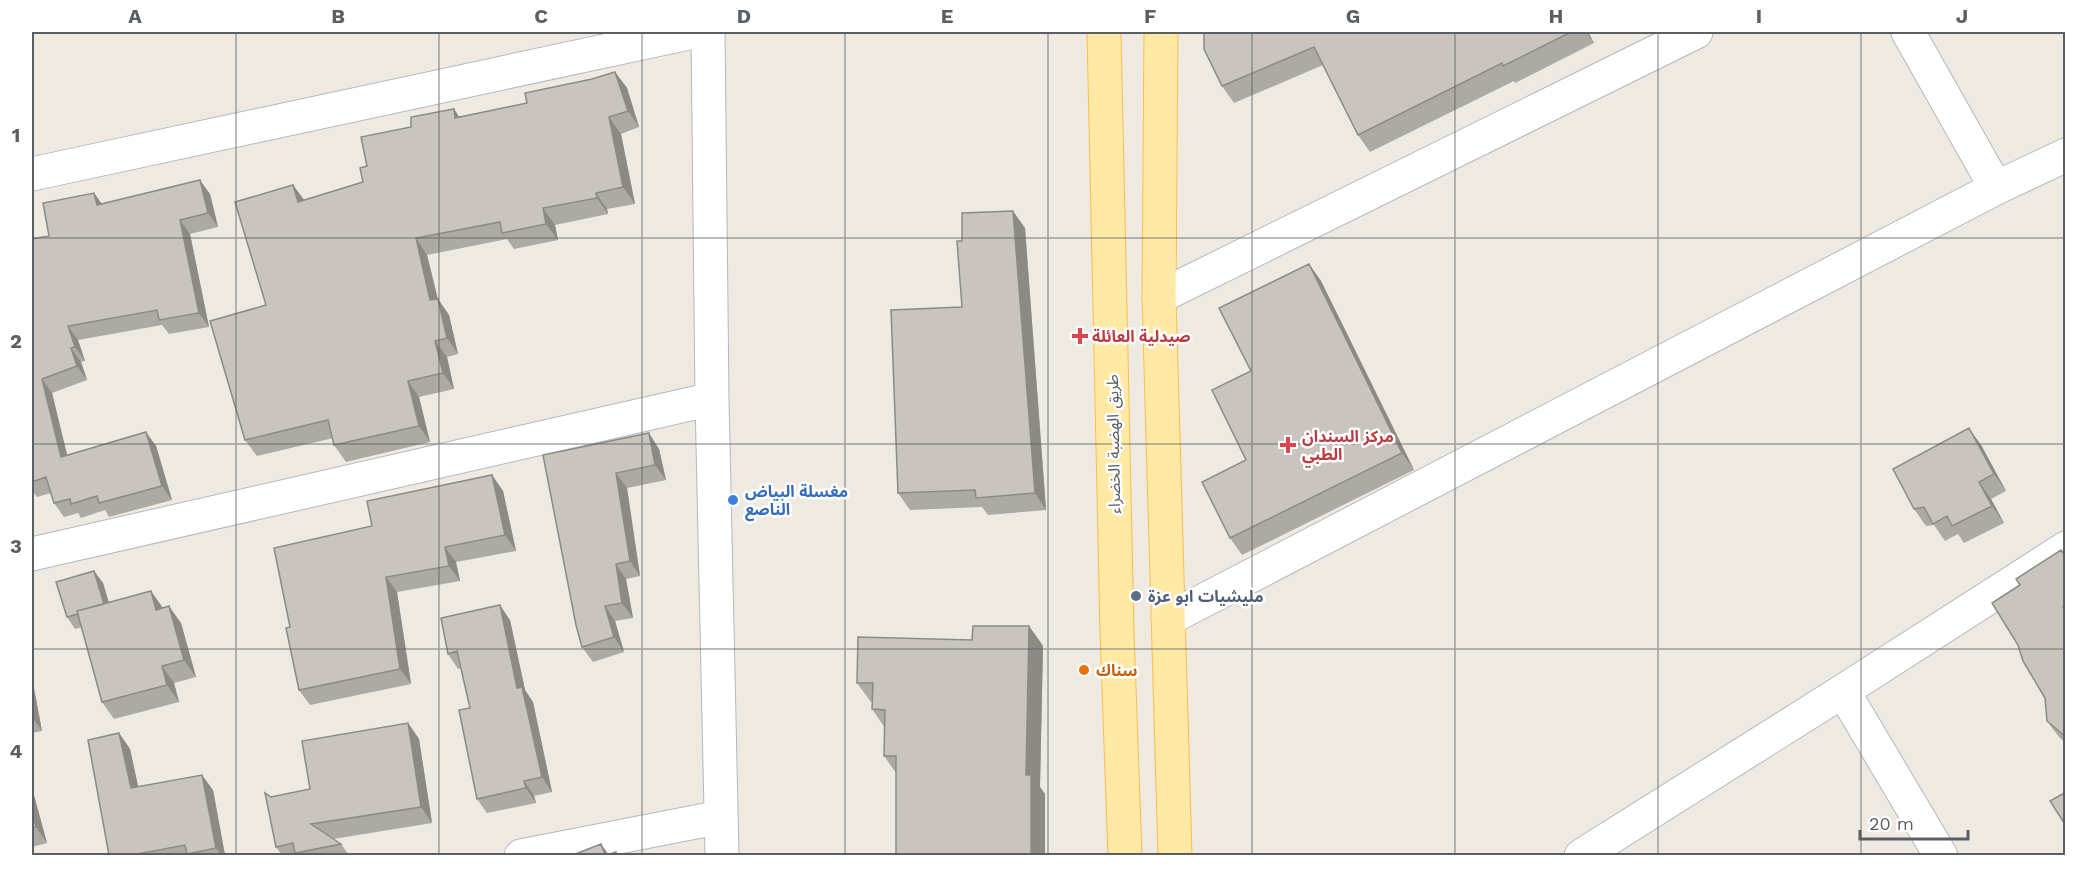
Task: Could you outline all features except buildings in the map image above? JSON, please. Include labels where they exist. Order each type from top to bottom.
[{"type":"main road","name":"طريق الهضبة الخضراء","points":[[1104,32],[1125,855]]},
{"type":"main road","points":[[1161,32],[1159,297],[1175,855]]},
{"type":"main road","points":[[1112,404],[1161,404]]},
{"type":"street","points":[[32,174],[693,32]]},
{"type":"street","points":[[708,32],[712,399],[722,855]]},
{"type":"street","points":[[1159,297],[1696,32]]},
{"type":"street","points":[[1908,32],[1996,188]]},
{"type":"street","points":[[1168,619],[1996,188],[2066,155]]},
{"type":"street","points":[[32,554],[712,399]]},
{"type":"street","points":[[1581,855],[1844,691],[2066,548]]},
{"type":"street","points":[[1844,691],[1941,855]]},
{"type":"street","points":[[521,855],[722,817]]},
{"type":"place","name":"صيدلية العائلة","points":[[1080,336]]},
{"type":"place","name":"مركز السندان الطبي","points":[[1288,445]]},
{"type":"place","name":"مغسلة البياض الناصع","points":[[733,500]]},
{"type":"place","name":"مليشيات ابو عزة","points":[[1136,596]]},
{"type":"place","name":"سناك","points":[[1084,670]]}]
